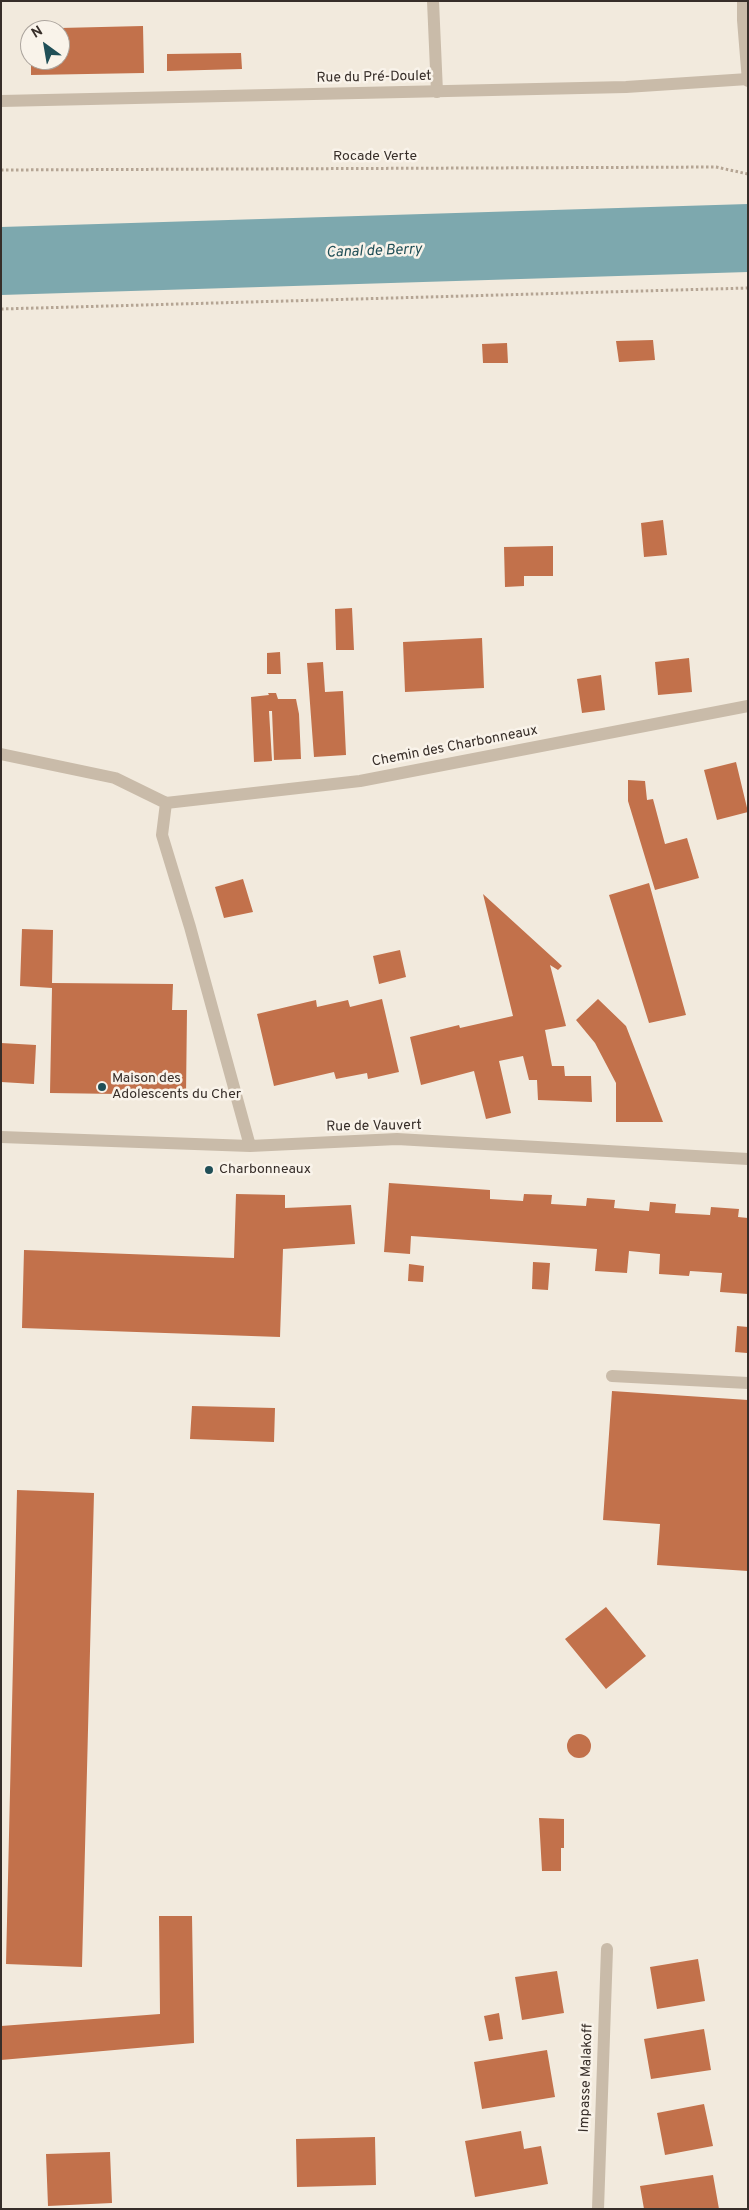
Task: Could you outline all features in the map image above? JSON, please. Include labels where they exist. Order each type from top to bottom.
[{"type":"street","points":[[433,1],[436,92]]},
{"type":"street","points":[[743,1],[746,20],[747,80]]},
{"type":"street","name":"Rue du Pré-Doulet","points":[[1,101],[626,87],[747,80]]},
{"type":"street","name":"Chemin des Charbonneaux","points":[[166,803],[360,781],[748,706]]},
{"type":"street","points":[[1,754],[115,778],[166,803],[162,835],[190,927],[250,1146]]},
{"type":"street","name":"Rue de Vauvert","points":[[1,1137],[250,1146],[397,1139],[748,1159]]},
{"type":"street","points":[[612,1376],[748,1383]]},
{"type":"street","name":"Impasse Malakoff","points":[[598,2209],[606,1949]]},
{"type":"path","name":"Rocade Verte","points":[[1,170],[716,167],[748,174]]},
{"type":"path","points":[[1,309],[748,288]]},
{"type":"water","name":"Canal de Berry","points":[[748,204],[748,272],[1,295],[1,227]]},
{"type":"building","points":[[143,26],[144,73],[31,75],[31,70],[70,70],[70,28]]},
{"type":"building","points":[[241,53],[242,69],[167,71],[167,54]]},
{"type":"building","points":[[653,340],[655,360],[619,362],[616,341]]},
{"type":"building","points":[[507,343],[508,363],[483,363],[482,344]]},
{"type":"building","points":[[663,520],[667,555],[644,557],[641,523]]},
{"type":"building","points":[[553,546],[553,576],[524,576],[524,586],[505,587],[504,547]]},
{"type":"building","points":[[352,608],[354,650],[336,650],[335,609]]},
{"type":"building","points":[[482,638],[484,688],[405,692],[403,642]]},
{"type":"building","points":[[280,652],[281,674],[267,674],[267,653]]},
{"type":"building","points":[[689,658],[692,692],[658,695],[655,662]]},
{"type":"building","points":[[323,662],[325,692],[343,691],[346,755],[314,757],[307,663]]},
{"type":"building","points":[[601,675],[605,710],[582,713],[577,679]]},
{"type":"building","points":[[268,693],[276,693],[278,699],[296,699],[299,714],[301,759],[274,760],[272,711],[269,711],[272,761],[254,762],[251,697],[269,695]]},
{"type":"building","points":[[736,762],[748,812],[717,820],[704,770]]},
{"type":"building","points":[[628,780],[645,781],[647,800],[653,799],[665,844],[687,838],[699,878],[655,890],[628,801]]},
{"type":"building","points":[[243,879],[253,912],[224,918],[215,887]]},
{"type":"building","points":[[649,883],[686,1015],[649,1023],[609,895]]},
{"type":"building","points":[[483,894],[562,966],[558,970],[550,965],[566,1026],[545,1030],[552,1066],[564,1066],[565,1076],[591,1076],[592,1102],[538,1100],[537,1080],[529,1080],[523,1056],[499,1061],[511,1113],[486,1119],[474,1071],[421,1085],[410,1037],[459,1025],[460,1028],[513,1016]]},
{"type":"building","points":[[22,929],[53,930],[52,983],[173,984],[172,1010],[187,1010],[186,1095],[50,1093],[52,988],[20,986]]},
{"type":"building","points":[[400,950],[406,977],[379,984],[373,956]]},
{"type":"building","points":[[382,999],[399,1072],[368,1079],[367,1073],[336,1079],[334,1072],[274,1086],[257,1014],[316,1000],[317,1007],[348,1000],[350,1007]]},
{"type":"building","points":[[598,999],[626,1026],[663,1122],[616,1122],[616,1083],[595,1043],[576,1020]]},
{"type":"building","points":[[1,1043],[36,1045],[34,1084],[1,1082]]},
{"type":"building","points":[[389,1183],[490,1190],[490,1199],[523,1201],[524,1194],[552,1195],[551,1204],[586,1206],[587,1198],[615,1200],[614,1208],[649,1211],[650,1202],[676,1204],[675,1213],[710,1215],[711,1207],[739,1209],[738,1217],[748,1218],[748,1294],[720,1292],[722,1273],[690,1271],[689,1276],[659,1274],[660,1254],[629,1251],[627,1273],[595,1271],[597,1249],[411,1236],[410,1254],[384,1252]]},
{"type":"building","points":[[236,1194],[285,1195],[285,1208],[351,1205],[355,1244],[283,1249],[280,1337],[22,1328],[24,1250],[234,1258]]},
{"type":"building","points":[[533,1262],[550,1263],[548,1290],[532,1289]]},
{"type":"building","points":[[409,1264],[424,1266],[423,1282],[408,1281]]},
{"type":"building","points":[[737,1326],[748,1327],[747,1353],[735,1352]]},
{"type":"building","points":[[612,1391],[748,1400],[748,1571],[657,1565],[660,1524],[603,1520]]},
{"type":"building","points":[[192,1406],[275,1408],[274,1442],[190,1439]]},
{"type":"building","points":[[17,1490],[94,1493],[82,1967],[6,1964]]},
{"type":"building","points":[[606,1607],[646,1656],[606,1689],[565,1639]]},
{"type":"building","points":[[579,1734],[588,1737],[591,1746],[588,1755],[579,1758],[570,1755],[567,1746],[570,1737]]},
{"type":"building","points":[[539,1818],[564,1819],[564,1848],[561,1848],[561,1871],[542,1871]]},
{"type":"building","points":[[159,1916],[192,1916],[194,2043],[1,2060],[1,2026],[160,2014]]},
{"type":"building","points":[[698,1959],[705,2001],[657,2009],[650,1967]]},
{"type":"building","points":[[557,1971],[564,2013],[522,2020],[515,1977]]},
{"type":"building","points":[[499,2013],[503,2039],[489,2041],[484,2016]]},
{"type":"building","points":[[704,2029],[711,2070],[651,2079],[644,2039]]},
{"type":"building","points":[[547,2050],[555,2097],[482,2109],[474,2062]]},
{"type":"building","points":[[704,2104],[713,2146],[665,2155],[657,2113]]},
{"type":"building","points":[[521,2131],[524,2149],[541,2146],[548,2184],[475,2197],[465,2141]]},
{"type":"building","points":[[375,2137],[376,2185],[297,2187],[296,2139]]},
{"type":"building","points":[[110,2152],[112,2203],[48,2206],[46,2154]]},
{"type":"building","points":[[713,2175],[719,2209],[644,2209],[640,2186]]},
{"type":"place","name":"Maison des Adolescents du Cher","points":[[102,1087]]},
{"type":"place","name":"Charbonneaux","points":[[209,1170]]}]
